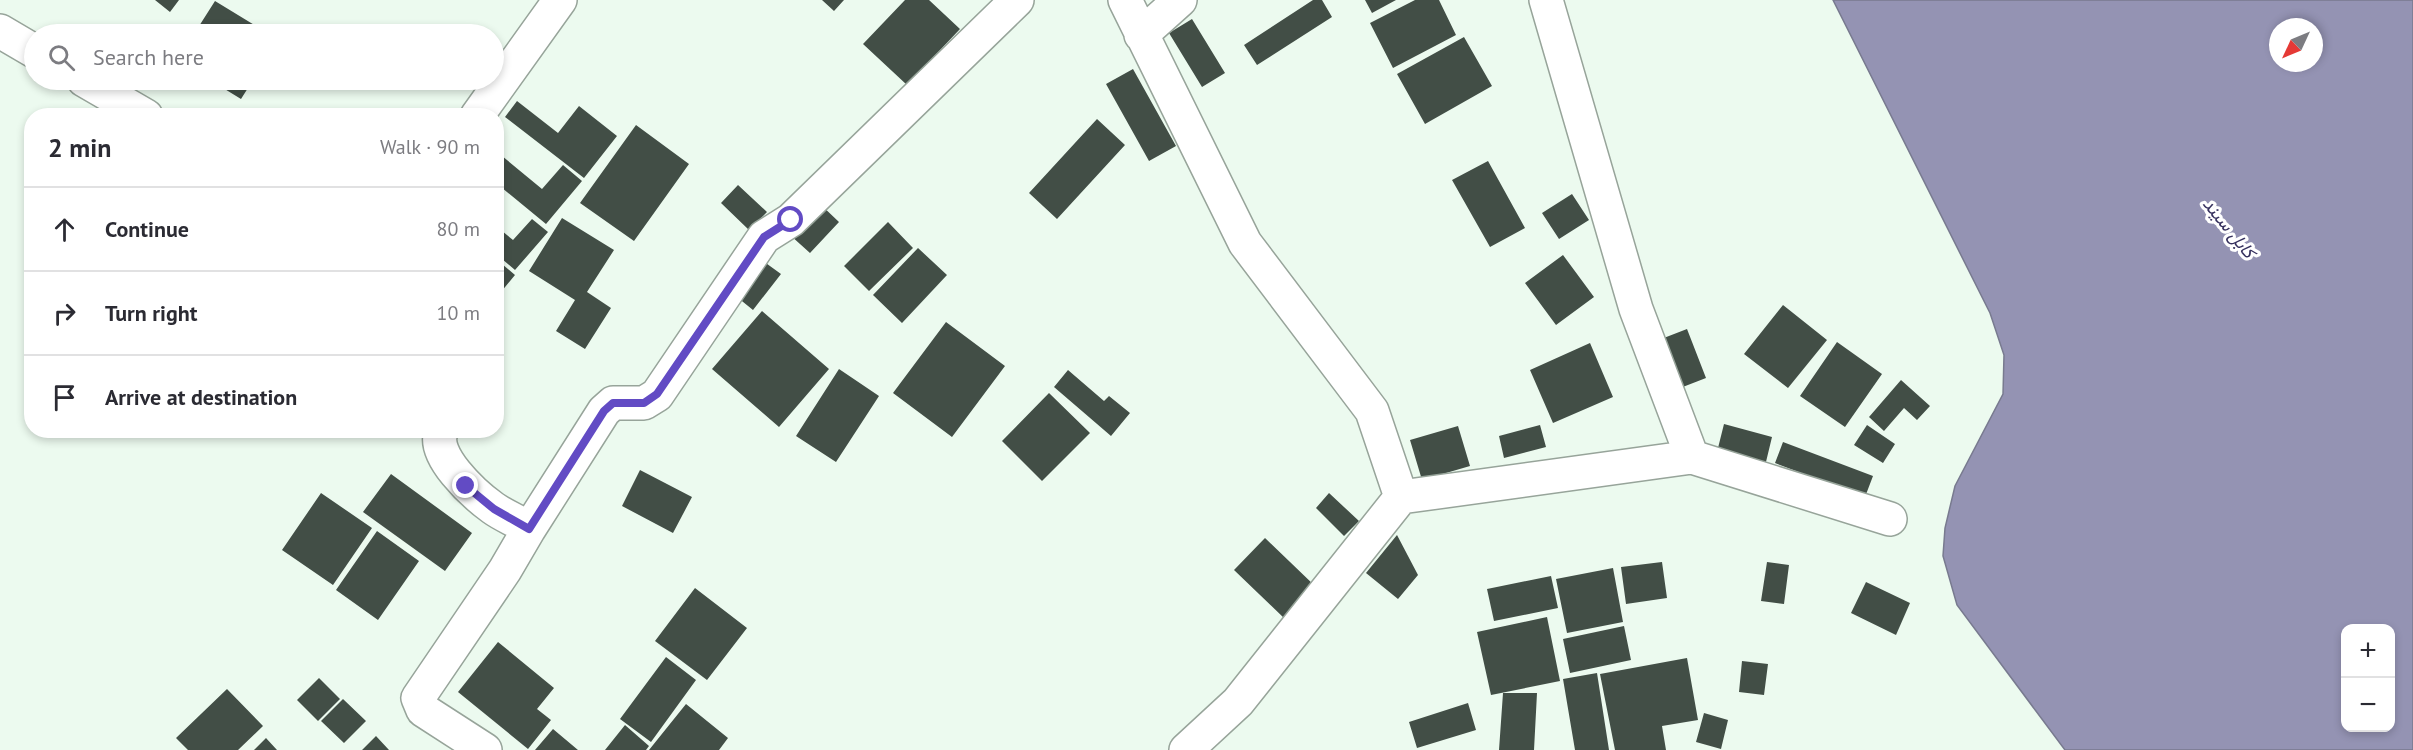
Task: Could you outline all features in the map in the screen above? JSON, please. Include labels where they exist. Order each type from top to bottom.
[{"type":"street","points":[[504,78],[560,0]]},
{"type":"street","points":[[485,750],[423,710],[418,698],[505,570],[604,411],[613,403],[644,403],[657,394],[764,237],[791,220],[1017,0]]},
{"type":"street","points":[[1125,0],[1245,243],[1372,411],[1401,497]]},
{"type":"street","points":[[1141,35],[1180,0]]},
{"type":"street","points":[[1546,0],[1636,309],[1692,457]]},
{"type":"street","points":[[0,31],[24,45]]},
{"type":"street","points":[[101,90],[132,108]]},
{"type":"street","points":[[483,108],[496,90]]},
{"type":"street","points":[[439,438],[440,449],[466,486],[494,509],[529,529]]},
{"type":"street","points":[[1186,750],[1238,702],[1401,497],[1692,457],[1890,519]]},
{"type":"water","name":"کابل سيند","points":[[1833,0],[2413,0],[2413,750],[2065,750],[1957,605],[1943,556],[1945,528],[1955,486],[2003,394],[2004,355],[1990,313]]},
{"type":"building","points":[[155,0],[179,0],[170,12]]},
{"type":"building","points":[[822,0],[844,0],[834,11]]},
{"type":"building","points":[[905,0],[929,0],[960,29],[907,85],[863,44]]},
{"type":"building","points":[[1313,0],[1322,0],[1332,17],[1257,65],[1244,45]]},
{"type":"building","points":[[1365,0],[1396,0],[1372,13]]},
{"type":"building","points":[[1415,0],[1439,0],[1456,35],[1393,68],[1370,23]]},
{"type":"building","points":[[215,1],[253,24],[200,24]]},
{"type":"building","points":[[1192,19],[1225,73],[1202,87],[1169,33]]},
{"type":"building","points":[[1464,37],[1492,86],[1425,124],[1397,74]]},
{"type":"building","points":[[1133,69],[1176,146],[1149,161],[1106,84]]},
{"type":"building","points":[[226,90],[247,90],[241,99]]},
{"type":"building","points":[[517,101],[558,133],[579,106],[617,136],[584,178],[505,117]]},
{"type":"building","points":[[1097,119],[1125,145],[1057,219],[1029,193]]},
{"type":"building","points":[[636,125],[689,164],[634,241],[580,203]]},
{"type":"building","points":[[504,158],[542,189],[563,165],[582,181],[546,224],[504,190]]},
{"type":"building","points":[[1488,161],[1525,228],[1490,247],[1452,180]]},
{"type":"building","points":[[738,185],[767,212],[749,230],[721,203]]},
{"type":"building","points":[[1572,194],[1589,220],[1559,239],[1542,213]]},
{"type":"building","points":[[819,203],[839,222],[810,253],[790,235]]},
{"type":"building","points":[[562,218],[614,250],[587,292],[611,308],[585,349],[556,331],[575,300],[529,271]]},
{"type":"building","points":[[532,219],[548,232],[515,270],[504,261],[504,233],[513,240]]},
{"type":"building","points":[[888,222],[913,248],[869,291],[844,266]]},
{"type":"building","points":[[918,248],[947,275],[902,323],[873,295]]},
{"type":"building","points":[[1563,255],[1594,297],[1556,325],[1525,283]]},
{"type":"building","points":[[759,258],[781,274],[753,310],[732,293]]},
{"type":"building","points":[[504,266],[515,275],[504,288]]},
{"type":"building","points":[[1783,305],[1827,340],[1788,388],[1744,354]]},
{"type":"building","points":[[762,311],[829,369],[779,427],[712,369]]},
{"type":"building","points":[[946,322],[1005,366],[952,437],[893,393]]},
{"type":"building","points":[[1687,329],[1706,378],[1675,390],[1656,341]]},
{"type":"building","points":[[1837,342],[1882,374],[1845,427],[1800,396]]},
{"type":"building","points":[[1590,343],[1613,397],[1553,423],[1530,370]]},
{"type":"building","points":[[839,369],[879,396],[836,462],[796,436]]},
{"type":"building","points":[[1068,370],[1104,401],[1109,396],[1130,413],[1111,436],[1054,387]]},
{"type":"building","points":[[1901,380],[1930,406],[1917,420],[1904,408],[1884,431],[1869,417]]},
{"type":"building","points":[[1049,393],[1090,433],[1042,481],[1002,441]]},
{"type":"building","points":[[1724,424],[1772,437],[1765,466],[1717,452]]},
{"type":"building","points":[[1540,425],[1546,447],[1504,458],[1499,436]]},
{"type":"building","points":[[1867,425],[1895,444],[1883,463],[1854,445]]},
{"type":"building","points":[[1458,426],[1470,466],[1422,480],[1410,440]]},
{"type":"building","points":[[1783,442],[1873,476],[1865,497],[1775,463]]},
{"type":"building","points":[[640,470],[692,497],[673,533],[622,506]]},
{"type":"building","points":[[391,474],[472,533],[445,571],[363,512]]},
{"type":"building","points":[[321,493],[372,528],[333,585],[282,550]]},
{"type":"building","points":[[1329,493],[1359,521],[1344,536],[1316,508]]},
{"type":"building","points":[[377,531],[419,561],[378,620],[336,590]]},
{"type":"building","points":[[1397,535],[1418,575],[1398,599],[1366,573]]},
{"type":"building","points":[[1265,538],[1316,587],[1285,619],[1234,570]]},
{"type":"building","points":[[1662,562],[1667,598],[1626,604],[1621,567]]},
{"type":"building","points":[[1767,562],[1789,565],[1784,604],[1761,601]]},
{"type":"building","points":[[1613,568],[1623,622],[1567,633],[1556,579]]},
{"type":"building","points":[[1551,576],[1558,608],[1494,621],[1487,589]]},
{"type":"building","points":[[1866,582],[1910,603],[1896,635],[1851,613]]},
{"type":"building","points":[[695,588],[747,628],[707,680],[655,641]]},
{"type":"building","points":[[1547,617],[1560,681],[1491,695],[1477,632]]},
{"type":"building","points":[[1624,626],[1631,660],[1570,673],[1563,639]]},
{"type":"building","points":[[498,642],[554,688],[537,709],[551,720],[528,749],[458,692]]},
{"type":"building","points":[[666,657],[696,680],[651,742],[620,719]]},
{"type":"building","points":[[1687,658],[1698,720],[1662,726],[1666,750],[1615,750],[1600,674]]},
{"type":"building","points":[[1742,661],[1768,664],[1764,695],[1739,692]]},
{"type":"building","points":[[1597,673],[1609,750],[1575,750],[1563,679]]},
{"type":"building","points":[[319,678],[340,699],[318,721],[297,700]]},
{"type":"building","points":[[227,689],[263,726],[238,750],[188,750],[176,738]]},
{"type":"building","points":[[1503,693],[1537,693],[1534,750],[1499,750]]},
{"type":"building","points":[[343,699],[366,721],[344,743],[321,721]]},
{"type":"building","points":[[1468,703],[1476,730],[1417,748],[1409,722]]},
{"type":"building","points":[[686,704],[728,738],[719,750],[649,750]]},
{"type":"building","points":[[1704,713],[1728,720],[1721,749],[1696,742]]},
{"type":"building","points":[[625,725],[649,746],[646,750],[605,750]]},
{"type":"building","points":[[553,729],[578,750],[535,750]]},
{"type":"building","points":[[376,736],[389,750],[362,750]]},
{"type":"building","points":[[266,738],[277,750],[254,750]]},
{"type":"route","points":[[466,486],[494,509],[529,529],[604,411],[613,403],[644,403],[657,394],[764,237],[791,220]]}]
